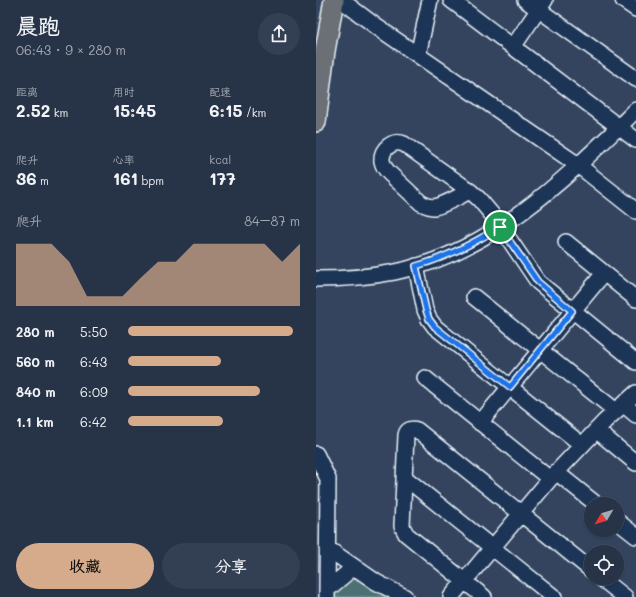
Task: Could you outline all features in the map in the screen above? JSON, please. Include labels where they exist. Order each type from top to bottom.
[{"type":"main road","points":[[316,32],[321,0]]},
{"type":"main road","points":[[316,122],[334,0]]},
{"type":"street","points":[[341,0],[578,165],[636,211]]},
{"type":"street","points":[[418,55],[430,0]]},
{"type":"street","points":[[451,0],[636,140]]},
{"type":"street","points":[[525,0],[542,5],[636,80]]},
{"type":"street","points":[[623,0],[636,9]]},
{"type":"street","points":[[513,47],[542,5]]},
{"type":"street","points":[[316,279],[362,277],[395,272],[426,264],[456,252],[510,221],[578,165],[636,110]]},
{"type":"street","points":[[470,191],[439,206],[434,207],[421,203],[385,168],[382,162],[384,151],[393,143],[399,142],[404,144],[470,191],[486,208],[538,282],[636,362]]},
{"type":"street","points":[[566,242],[636,299]]},
{"type":"street","points":[[416,266],[426,310],[429,319],[435,327],[582,445]]},
{"type":"street","points":[[480,423],[604,273]]},
{"type":"street","points":[[474,298],[540,350],[619,408],[636,415]]},
{"type":"street","points":[[425,378],[480,423],[553,476],[585,497]]},
{"type":"street","points":[[451,597],[553,476],[596,430],[636,393]]},
{"type":"street","points":[[484,597],[406,534],[402,526],[406,435],[410,430],[417,430],[584,564]]},
{"type":"street","points":[[596,430],[636,463]]},
{"type":"street","points":[[316,454],[328,480],[327,593]]},
{"type":"street","points":[[404,477],[554,597]]},
{"type":"street","points":[[624,527],[636,536]]},
{"type":"street","points":[[327,548],[376,582],[405,597]]},
{"type":"street","points":[[327,593],[354,567]]},
{"type":"street","points":[[610,585],[625,597]]},
{"type":"green space","points":[[359,580],[387,597],[332,597],[346,581]]},
{"type":"route","points":[[500,227],[538,282],[572,311],[510,387],[435,327],[429,319],[426,310],[416,266],[426,264],[456,252],[500,227]]}]
